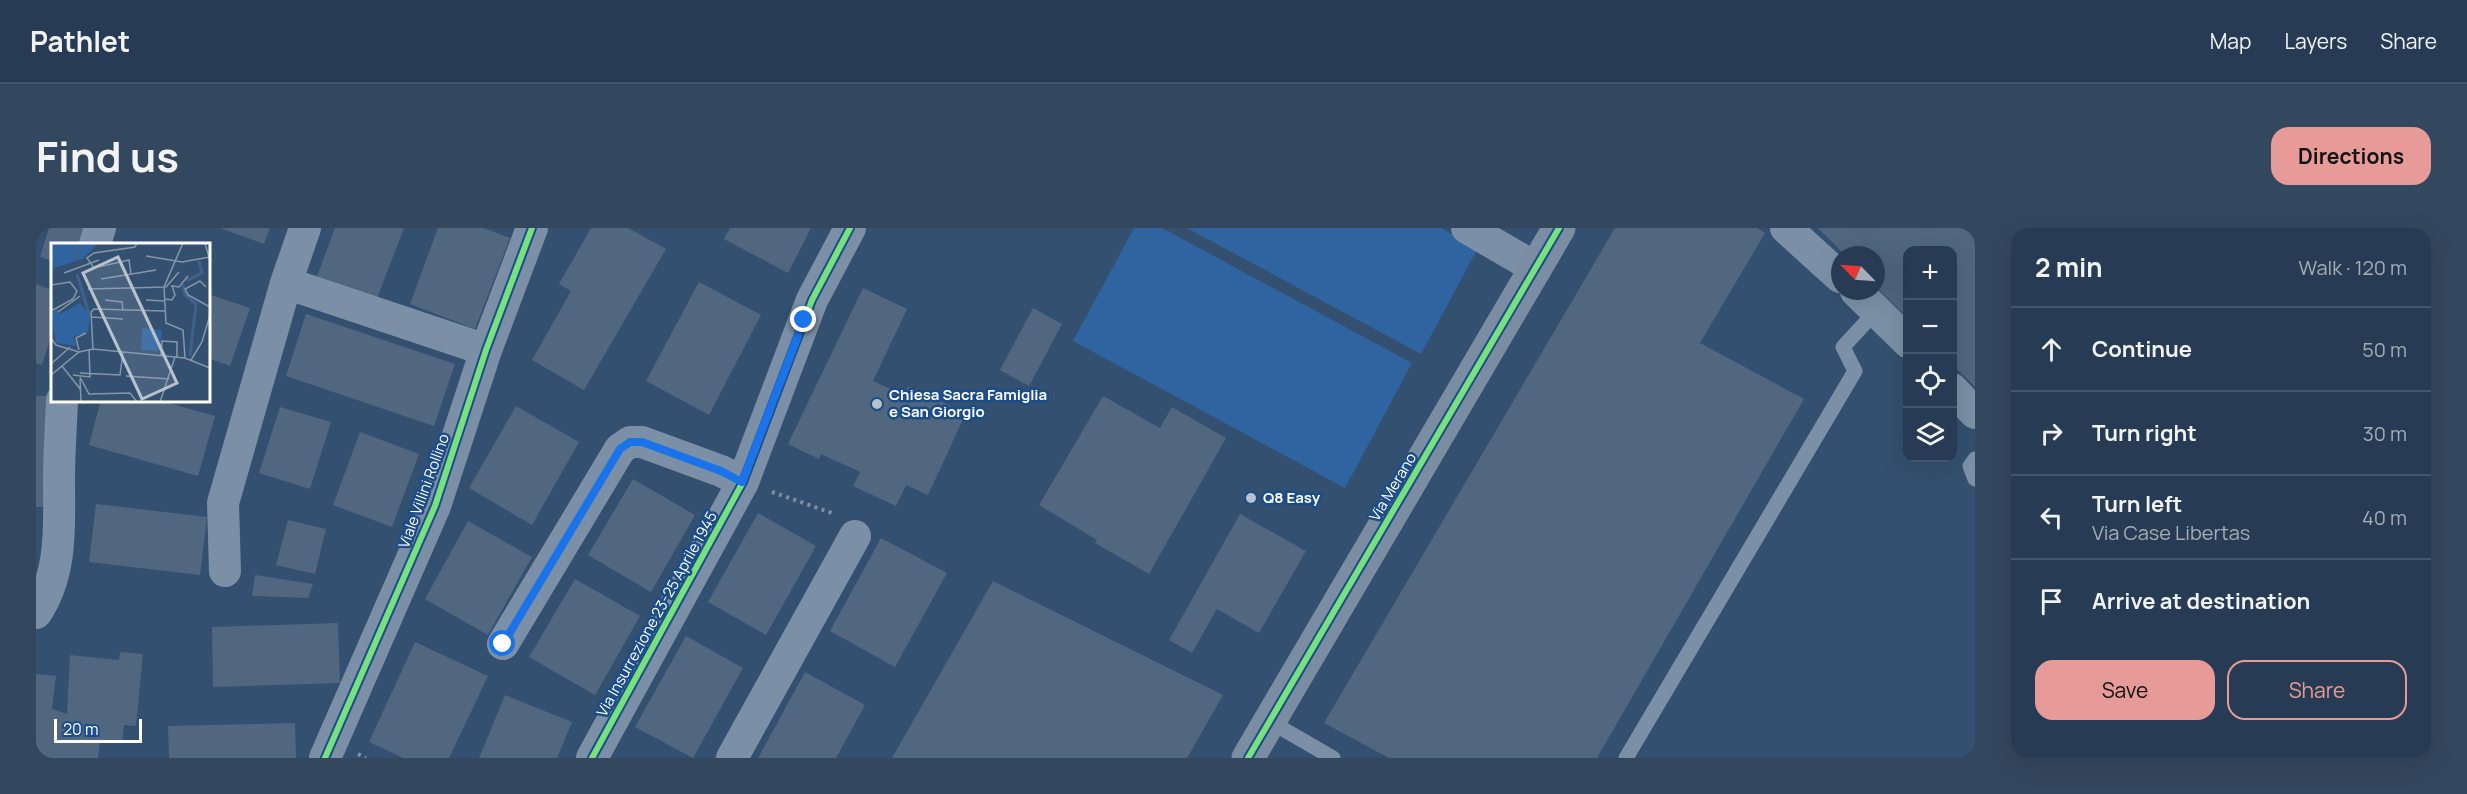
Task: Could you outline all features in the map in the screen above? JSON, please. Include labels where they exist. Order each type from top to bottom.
[{"type":"main road","name":"Via Merano","points":[[1248,758],[1559,228]]},
{"type":"street","points":[[95,243],[100,228]]},
{"type":"street","points":[[225,571],[223,503],[286,283],[305,228]]},
{"type":"street","name":"Viale Villini Rollino","points":[[325,758],[435,506],[486,350],[532,228]]},
{"type":"street","name":"Via Insurrezione 23-25 Aprile 1945","points":[[592,758],[742,482],[812,300],[850,228]]},
{"type":"street","points":[[1467,228],[1536,268]]},
{"type":"street","points":[[1786,228],[1831,269]]},
{"type":"street","points":[[286,283],[486,350]]},
{"type":"street","points":[[1866,300],[1903,337]]},
{"type":"street","points":[[1957,393],[1975,413]]},
{"type":"street","points":[[36,613],[53,579],[60,538],[62,402]]},
{"type":"street","points":[[503,644],[620,449],[630,442],[651,446],[721,471],[742,482]]},
{"type":"street","points":[[732,758],[855,536]]},
{"type":"lane","points":[[1626,758],[1855,371],[1843,347],[1866,300]]},
{"type":"lane","points":[[1975,459],[1970,466],[1975,479]]},
{"type":"lane","points":[[1269,721],[1333,758]]},
{"type":"path","points":[[742,482],[839,516],[850,524],[855,536]]},
{"type":"shaded area","points":[[1134,228],[1162,228],[1412,363],[1345,488],[1073,341]]},
{"type":"shaded area","points":[[1187,228],[1441,228],[1478,248],[1421,354]]},
{"type":"building","points":[[49,228],[87,228],[82,243],[51,243],[51,261],[40,257]]},
{"type":"building","points":[[220,228],[270,228],[264,244]]},
{"type":"building","points":[[335,228],[404,228],[376,301],[316,279]]},
{"type":"building","points":[[438,228],[483,228],[510,238],[475,329],[410,304]]},
{"type":"building","points":[[591,228],[628,228],[666,249],[584,390],[532,360],[571,291],[559,284]]},
{"type":"building","points":[[730,228],[811,228],[788,273],[724,239]]},
{"type":"building","points":[[1615,228],[1757,228],[1765,233],[1700,343],[1804,399],[1597,758],[1389,758],[1324,723]]},
{"type":"building","points":[[1818,228],[1975,228],[1975,387],[1957,369],[1957,246],[1903,246],[1903,313],[1885,296],[1885,246],[1836,246]]},
{"type":"building","points":[[699,282],[761,315],[709,415],[646,381]]},
{"type":"building","points":[[36,284],[51,290],[51,336],[42,365],[36,363]]},
{"type":"building","name":"Chiesa Sacra Famiglia e San Giorgio","points":[[863,288],[907,309],[873,381],[904,395],[908,386],[966,413],[928,495],[906,485],[896,506],[853,486],[860,472],[821,454],[819,459],[788,444]]},
{"type":"building","points":[[210,295],[250,308],[230,366],[210,359]]},
{"type":"building","points":[[1033,308],[1062,324],[1029,386],[1000,370]]},
{"type":"building","points":[[306,314],[455,364],[434,426],[286,376]]},
{"type":"building","points":[[36,396],[49,396],[48,507],[36,507]]},
{"type":"building","points":[[1103,396],[1160,428],[1172,407],[1226,438],[1149,574],[1095,543],[1097,540],[1039,505]]},
{"type":"building","points":[[100,402],[165,402],[215,416],[198,476],[89,445]]},
{"type":"building","points":[[516,406],[579,442],[532,525],[469,488]]},
{"type":"building","points":[[280,407],[331,422],[310,489],[259,473]]},
{"type":"building","points":[[360,432],[419,454],[392,527],[333,505]]},
{"type":"building","points":[[633,479],[695,515],[651,592],[588,555]]},
{"type":"building","points":[[96,504],[207,517],[200,575],[89,562]]},
{"type":"building","points":[[758,513],[816,546],[766,635],[708,602]]},
{"type":"building","points":[[1240,514],[1306,551],[1259,633],[1217,609],[1192,653],[1169,640]]},
{"type":"building","points":[[288,520],[326,529],[315,574],[276,565]]},
{"type":"building","points":[[468,521],[532,557],[488,635],[425,599]]},
{"type":"building","points":[[881,538],[947,573],[895,667],[830,631]]},
{"type":"building","points":[[255,575],[313,584],[308,598],[252,596]]},
{"type":"building","points":[[575,579],[640,616],[595,695],[529,657]]},
{"type":"building","points":[[993,581],[1223,695],[1187,758],[892,758]]},
{"type":"building","points":[[338,623],[340,683],[213,687],[212,627]]},
{"type":"building","points":[[686,636],[743,668],[693,758],[635,727]]},
{"type":"building","points":[[415,642],[488,676],[449,758],[403,758],[369,742]]},
{"type":"building","points":[[120,652],[143,654],[136,726],[124,725],[122,742],[100,740],[98,758],[36,758],[36,674],[56,676],[52,709],[67,714],[70,655],[119,660]]},
{"type":"building","points":[[805,672],[865,705],[836,758],[758,758]]},
{"type":"building","points":[[505,695],[572,722],[557,758],[479,758]]},
{"type":"building","points":[[295,723],[296,758],[169,758],[168,726]]},
{"type":"cycle path","points":[[325,758],[435,506],[486,350],[532,228]]},
{"type":"cycle path","points":[[592,758],[743,482],[812,300],[850,228]]},
{"type":"cycle path","points":[[1248,758],[1559,228]]},
{"type":"place","name":"Chiesa Sacra Famiglia e San Giorgio","points":[[877,404]]},
{"type":"place","name":"Q8 Easy","points":[[1251,498]]},
{"type":"route","points":[[503,644],[620,449],[630,442],[642,442],[721,471],[742,482],[804,320]]}]
